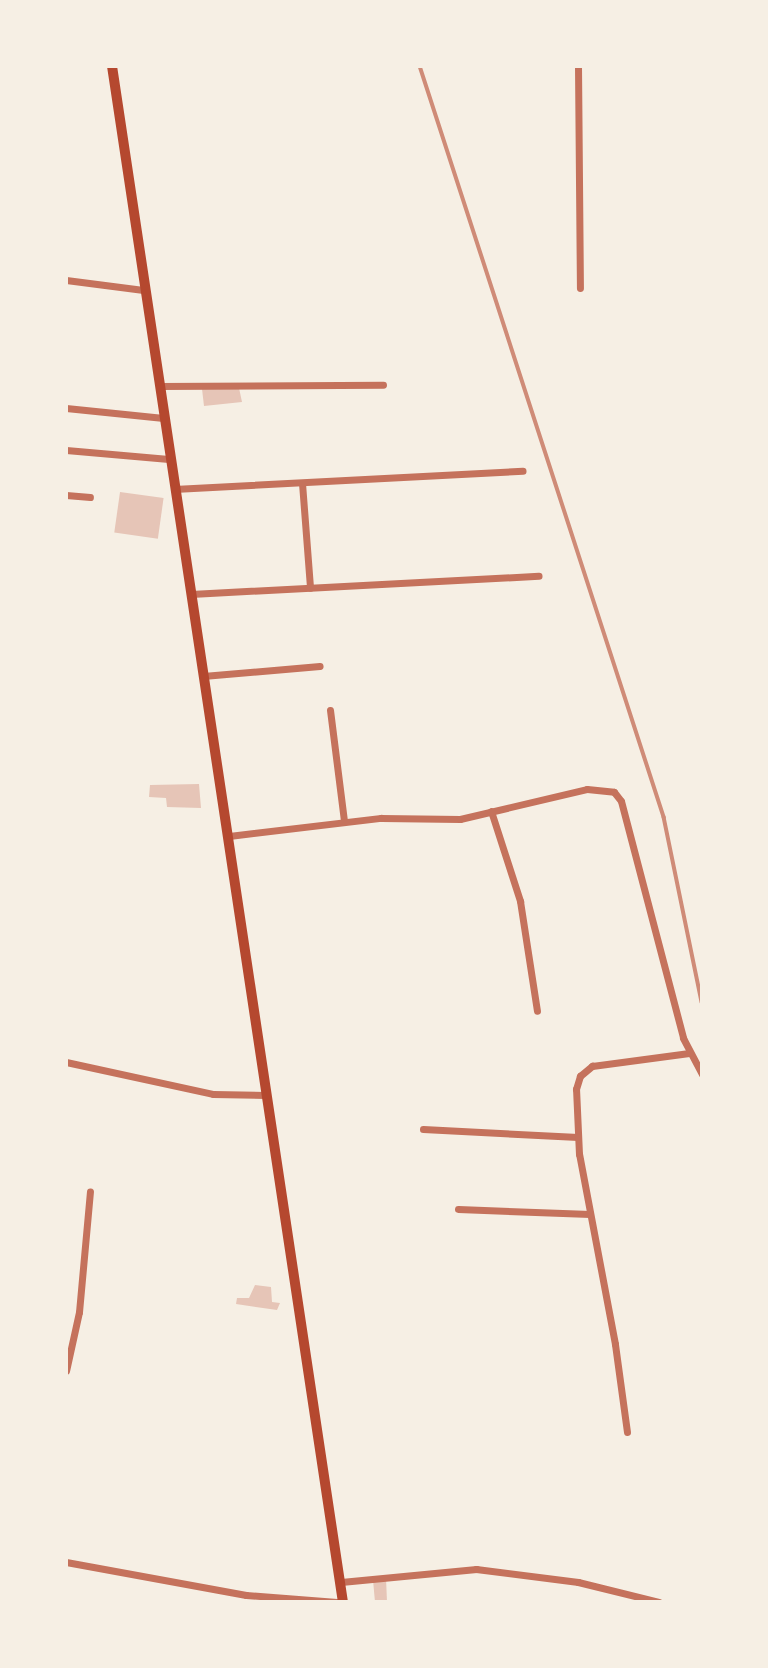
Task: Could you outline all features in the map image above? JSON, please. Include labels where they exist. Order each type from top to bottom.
[{"type":"main road","points":[[112,66],[143,290],[229,836],[343,1601]]},
{"type":"street","points":[[578,66],[580,288]]},
{"type":"street","points":[[66,279],[143,290]]},
{"type":"street","points":[[160,386],[383,385]]},
{"type":"street","points":[[66,408],[163,418]]},
{"type":"street","points":[[66,450],[169,459]]},
{"type":"street","points":[[174,489],[523,471]]},
{"type":"street","points":[[303,483],[310,588]]},
{"type":"street","points":[[66,495],[90,497]]},
{"type":"street","points":[[191,594],[540,576]]},
{"type":"street","points":[[204,676],[320,666]]},
{"type":"street","points":[[330,710],[344,821]]},
{"type":"street","points":[[229,836],[344,821],[414,816],[448,820],[587,789],[614,792],[621,801],[690,1053],[702,1074]]},
{"type":"street","points":[[491,811],[520,901],[537,1011]]},
{"type":"street","points":[[627,1432],[615,1344],[578,1137],[576,1089],[585,1070],[690,1053]]},
{"type":"street","points":[[66,1062],[202,1092],[266,1095]]},
{"type":"street","points":[[423,1129],[578,1137]]},
{"type":"street","points":[[66,1371],[79,1312],[90,1191]]},
{"type":"street","points":[[458,1209],[590,1214]]},
{"type":"street","points":[[66,1562],[220,1591],[337,1601]]},
{"type":"street","points":[[341,1582],[447,1569],[489,1570],[578,1582],[659,1601]]},
{"type":"street","points":[[220,1591],[221,1601]]},
{"type":"building","points":[[239,388],[242,402],[204,406],[202,389]]},
{"type":"building","points":[[120,492],[164,498],[158,539],[114,533]]},
{"type":"building","points":[[199,784],[201,808],[167,807],[166,798],[149,797],[150,785]]},
{"type":"building","points":[[255,1285],[271,1287],[272,1302],[280,1303],[277,1310],[236,1304],[237,1298],[249,1298]]},
{"type":"building","points":[[386,1578],[387,1602],[375,1602],[373,1580]]},
{"type":"railway","points":[[420,66],[664,817],[702,1002]]}]
